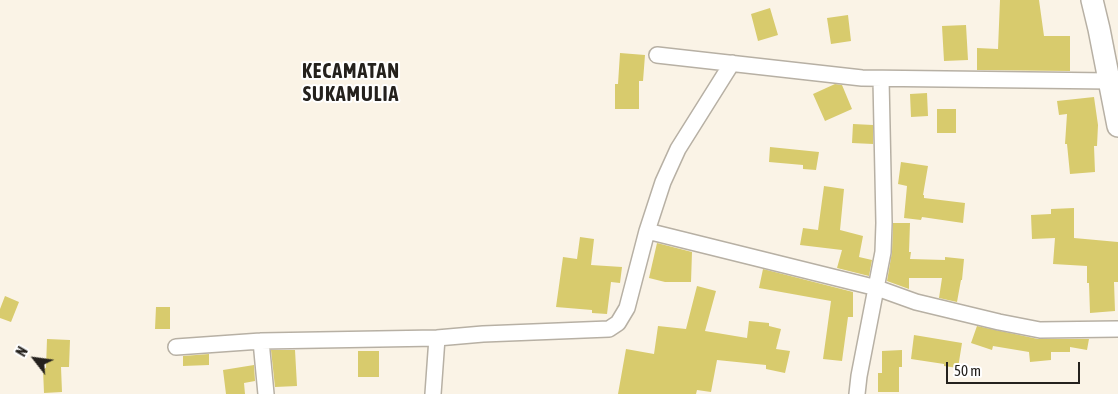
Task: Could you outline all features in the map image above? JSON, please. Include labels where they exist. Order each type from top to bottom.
[{"type":"street","points":[[1092,0],[1114,80],[1118,126]]},
{"type":"street","points":[[657,55],[862,78],[1114,80]]},
{"type":"street","points":[[176,347],[260,341],[437,338],[609,329],[618,323],[627,308],[647,231],[663,182],[678,149],[732,63]]},
{"type":"street","points":[[857,394],[883,252],[881,79]]},
{"type":"street","points":[[647,231],[877,288],[916,302],[999,322],[1040,330],[1118,329]]},
{"type":"street","points":[[433,394],[437,338]]},
{"type":"street","points":[[260,341],[266,394]]},
{"type":"building","points":[[1000,0],[1039,0],[1044,36],[1070,36],[1070,71],[977,70],[977,48],[998,49]]},
{"type":"building","points":[[770,8],[778,35],[758,41],[751,14]]},
{"type":"building","points":[[848,15],[851,41],[831,44],[827,18]]},
{"type":"building","points":[[966,25],[968,60],[944,61],[942,26]]},
{"type":"building","points":[[620,53],[645,55],[643,81],[639,81],[639,109],[615,109],[615,84],[618,84]]},
{"type":"building","points":[[835,84],[842,85],[852,109],[825,121],[813,94]]},
{"type":"building","points":[[927,93],[928,116],[911,117],[910,94]]},
{"type":"building","points":[[1094,97],[1098,125],[1097,146],[1094,146],[1095,172],[1070,174],[1067,144],[1065,144],[1067,114],[1059,115],[1057,101]]},
{"type":"building","points":[[937,109],[956,109],[956,133],[937,133]]},
{"type":"building","points":[[853,124],[873,125],[873,144],[852,143]]},
{"type":"building","points":[[770,147],[819,152],[816,170],[803,169],[803,165],[769,162]]},
{"type":"building","points":[[901,162],[928,166],[924,198],[965,203],[963,223],[922,217],[921,220],[904,218],[907,186],[898,184]]},
{"type":"building","points":[[824,186],[844,189],[840,230],[863,236],[859,257],[872,260],[869,276],[837,268],[842,250],[800,245],[803,228],[818,230]]},
{"type":"building","points":[[1074,208],[1074,238],[1118,242],[1118,282],[1114,282],[1115,311],[1090,313],[1087,266],[1053,264],[1055,238],[1032,239],[1031,215],[1051,214],[1051,209]]},
{"type":"building","points":[[893,223],[910,223],[910,259],[945,260],[945,257],[964,259],[957,302],[939,298],[942,278],[909,278],[909,289],[887,281],[892,252]]},
{"type":"building","points":[[580,237],[594,239],[591,265],[622,267],[620,283],[611,282],[607,314],[592,313],[592,310],[556,307],[563,257],[577,259]]},
{"type":"building","points":[[657,243],[692,252],[691,282],[665,282],[649,278]]},
{"type":"building","points":[[763,269],[853,292],[853,317],[848,317],[842,361],[823,359],[831,301],[759,288]]},
{"type":"building","points":[[697,286],[716,291],[705,331],[747,338],[749,321],[769,323],[769,326],[781,329],[776,349],[790,351],[785,373],[766,369],[766,365],[717,360],[711,392],[697,390],[696,394],[618,394],[626,349],[654,354],[658,326],[686,329]]},
{"type":"building","points":[[5,296],[19,302],[11,322],[0,318],[0,309]]},
{"type":"building","points":[[156,307],[170,307],[170,329],[155,329]]},
{"type":"building","points":[[977,326],[1038,339],[1089,339],[1087,350],[1070,347],[1070,352],[1051,352],[1051,360],[1030,362],[1029,352],[993,346],[992,350],[971,343]]},
{"type":"building","points":[[914,335],[962,343],[958,368],[911,359]]},
{"type":"building","points":[[47,339],[70,340],[69,367],[61,367],[62,392],[44,393],[43,369],[46,368]]},
{"type":"building","points":[[271,350],[295,350],[297,386],[275,387]]},
{"type":"building","points":[[902,350],[902,367],[899,367],[899,392],[878,392],[878,373],[882,373],[882,351]]},
{"type":"building","points":[[358,351],[379,351],[379,377],[358,377]]},
{"type":"building","points":[[209,354],[209,365],[183,366],[183,356]]},
{"type":"building","points":[[254,365],[255,381],[244,383],[245,394],[226,394],[223,370]]},
{"type":"district","name":"KECAMATAN SUKAMULIA","points":[[351,84]]}]
